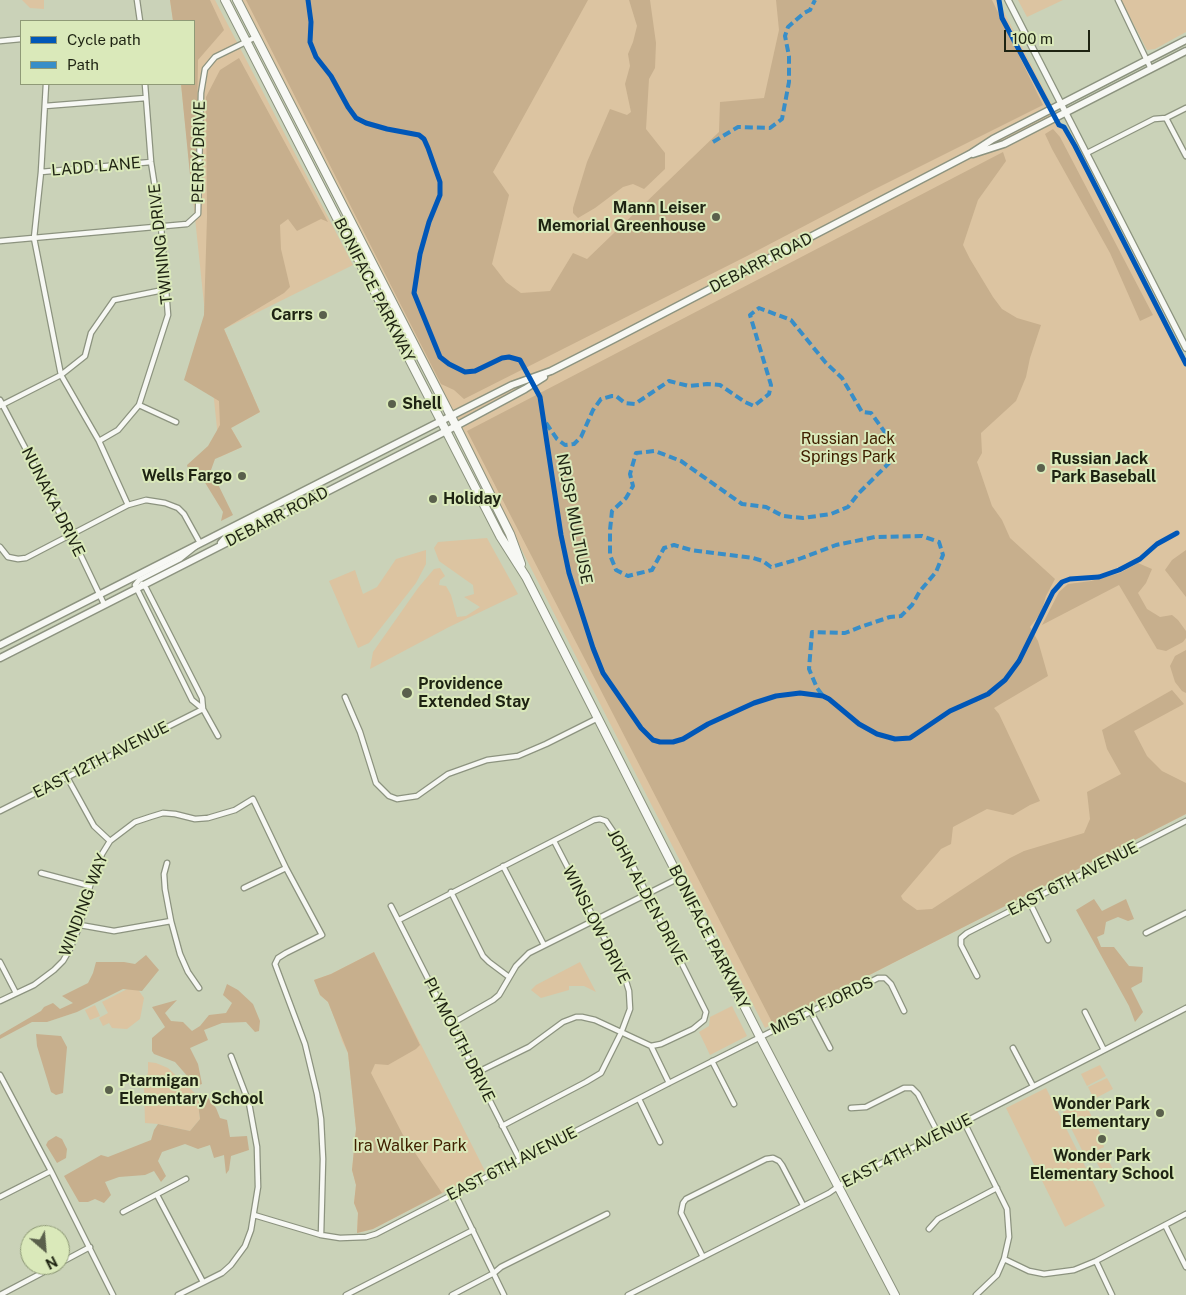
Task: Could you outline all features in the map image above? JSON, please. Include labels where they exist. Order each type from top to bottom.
[{"type":"main road","name":"BONIFACE PARKWAY","points":[[225,0],[500,536],[526,577],[760,1037],[895,1295]]},
{"type":"main road","name":"BONIFACE PARKWAY","points":[[237,0],[451,416],[510,534],[526,577]]},
{"type":"main road","name":"DEBARR ROAD","points":[[0,658],[138,585],[456,426],[531,385],[551,371],[1186,40]]},
{"type":"main road","name":"DEBARR ROAD","points":[[970,154],[1004,144],[1186,51]]},
{"type":"main road","name":"DEBARR ROAD","points":[[0,645],[512,385],[551,371]]},
{"type":"main road","points":[[219,546],[228,535],[265,517],[272,507]]},
{"type":"street","points":[[137,0],[140,20]]},
{"type":"street","points":[[1008,0],[1186,348]]},
{"type":"street","points":[[1118,0],[1151,69]]},
{"type":"street","name":"PERRY DRIVE","points":[[0,241],[187,224],[198,214],[201,93],[205,69],[215,57],[256,37]]},
{"type":"street","points":[[0,41],[20,39]]},
{"type":"street","points":[[46,85],[46,106],[34,238],[60,375],[99,442],[128,504]]},
{"type":"street","name":"TWINING DRIVE","points":[[99,442],[118,430],[139,405],[168,315],[168,289],[151,162],[145,85]]},
{"type":"street","points":[[46,106],[146,98]]},
{"type":"street","points":[[1087,153],[1154,119],[1166,118],[1186,108]]},
{"type":"street","points":[[1166,118],[1186,156]]},
{"type":"street","name":"LADD LANE","points":[[40,172],[151,162]]},
{"type":"street","points":[[1,404],[60,375],[85,356],[91,333],[114,300],[168,289]]},
{"type":"street","name":"NUNAKA DRIVE","points":[[1,404],[71,535],[104,604]]},
{"type":"street","points":[[139,405],[176,422]]},
{"type":"street","points":[[0,547],[8,557],[26,558],[128,504],[146,500],[165,503],[178,508],[184,514],[200,543],[186,555],[138,585],[120,584]]},
{"type":"street","points":[[138,585],[192,700],[203,709]]},
{"type":"street","points":[[138,585],[197,688],[202,698],[203,709],[218,736]]},
{"type":"street","points":[[345,697],[360,732],[376,784],[389,796],[397,799],[417,796],[448,774],[487,760],[518,756],[598,718]]},
{"type":"street","name":"EAST 12TH AVENUE","points":[[0,811],[203,709]]},
{"type":"street","points":[[67,777],[94,826],[110,841]]},
{"type":"street","name":"WINDING WAY","points":[[0,1001],[34,985],[63,961],[80,925],[90,886],[102,854],[110,841],[136,822],[163,814],[174,814],[195,819],[208,818],[235,810],[253,800],[286,868]]},
{"type":"street","name":"JOHN ALDEN DRIVE","points":[[399,920],[594,820],[600,819],[606,822],[623,846],[706,1012],[706,1016],[701,1024],[681,1036],[651,1046]]},
{"type":"street","name":"EAST 6TH AVENUE","points":[[977,976],[961,945],[961,938],[966,933],[1186,821]]},
{"type":"street","name":"WINSLOW DRIVE","points":[[502,1126],[601,1073],[621,1033],[630,1009],[629,991],[621,970],[554,841]]},
{"type":"street","points":[[167,863],[164,874],[165,889],[171,921],[180,954],[188,972],[199,988]]},
{"type":"street","points":[[503,866],[544,945]]},
{"type":"street","points":[[244,888],[286,868],[322,935],[286,953],[278,958],[275,964],[305,1044],[317,1094],[321,1119],[323,1159],[321,1235]]},
{"type":"street","points":[[41,873],[90,886]]},
{"type":"street","points":[[451,1024],[499,995],[516,966],[524,958],[544,945],[679,878]]},
{"type":"street","points":[[451,892],[483,956],[509,977]]},
{"type":"street","points":[[1029,901],[1048,940]]},
{"type":"street","name":"PLYMOUTH DRIVE","points":[[392,906],[520,1160]]},
{"type":"street","points":[[1146,933],[1186,913]]},
{"type":"street","points":[[80,925],[114,932],[171,921]]},
{"type":"street","points":[[0,962],[16,993]]},
{"type":"street","name":"MISTY FJORDS","points":[[760,1037],[878,978],[885,978],[891,984],[904,1011]]},
{"type":"street","name":"EAST 4TH AVENUE","points":[[628,1295],[1186,1008]]},
{"type":"street","points":[[812,1012],[830,1048]]},
{"type":"street","points":[[1085,1012],[1104,1050]]},
{"type":"street","points":[[476,1073],[530,1047],[563,1022],[576,1017],[596,1020],[651,1046],[669,1083]]},
{"type":"street","name":"EAST 6TH AVENUE","points":[[254,1215],[321,1235],[340,1238],[366,1237],[376,1234],[760,1037]]},
{"type":"street","points":[[1013,1048],[1033,1086]]},
{"type":"street","points":[[178,1295],[222,1273],[239,1256],[245,1246],[254,1215],[258,1187],[257,1147],[249,1103],[231,1056]]},
{"type":"street","points":[[712,1061],[734,1104]]},
{"type":"street","points":[[0,1075],[4,1089],[51,1171],[114,1295]]},
{"type":"street","points":[[850,1108],[866,1107],[904,1088],[912,1088],[918,1094],[939,1135]]},
{"type":"street","points":[[639,1099],[660,1142]]},
{"type":"street","points":[[964,1122],[1007,1209],[1009,1237],[1004,1259],[997,1275],[976,1295]]},
{"type":"street","points":[[703,1257],[681,1213],[682,1203],[686,1199],[766,1159],[773,1158],[782,1165],[803,1205]]},
{"type":"street","points":[[0,1197],[51,1171]]},
{"type":"street","points":[[124,1212],[186,1179]]},
{"type":"street","points":[[929,1229],[938,1219],[997,1188]]},
{"type":"street","points":[[455,1194],[504,1295]]},
{"type":"street","points":[[157,1196],[204,1282]]},
{"type":"street","points":[[452,1295],[494,1273],[501,1267],[606,1214]]},
{"type":"street","points":[[1004,1259],[1029,1271],[1044,1274],[1074,1270],[1096,1261],[1186,1214]]},
{"type":"street","points":[[1165,1225],[1186,1267]]},
{"type":"street","points":[[346,1295],[473,1230]]},
{"type":"street","points":[[70,1258],[90,1248]]},
{"type":"street","points":[[1096,1261],[1112,1295]]},
{"type":"street","points":[[0,1295],[37,1275]]},
{"type":"green space","points":[[22,0],[44,0],[44,9],[30,8]]},
{"type":"green space","points":[[170,0],[215,0],[353,265],[224,329],[260,412],[231,428],[242,447],[220,457],[181,85],[195,85],[195,20],[173,20]]},
{"type":"green space","points":[[170,0],[210,0],[224,30],[198,60],[196,184],[193,205],[181,85],[195,85],[195,20],[173,20]]},
{"type":"green space","name":"Russian Jack Springs Park","points":[[242,0],[998,0],[1186,366],[1186,814],[765,1028]]},
{"type":"green space","points":[[246,0],[588,0],[493,172],[509,195],[492,264],[506,282],[521,293],[550,291],[573,253],[587,259],[719,132],[720,102],[764,98],[779,30],[776,0],[992,0],[1043,105],[464,399],[454,390],[441,384]]},
{"type":"green space","points":[[629,0],[650,0],[656,43],[655,68],[649,79],[646,129],[665,153],[665,169],[644,189],[633,184],[623,187],[578,218],[573,213],[573,208],[587,162],[610,109],[627,115],[631,112],[625,84],[630,66],[628,54],[637,26]]},
{"type":"green space","points":[[1018,0],[1063,0],[1027,17]]},
{"type":"green space","points":[[1121,0],[1186,0],[1186,32],[1155,49],[1147,50]]},
{"type":"green space","points":[[239,58],[328,222],[321,219],[297,231],[288,219],[280,225],[281,249],[290,287],[284,293],[224,329],[260,412],[231,428],[242,447],[215,459],[211,470],[233,515],[221,521],[223,512],[201,476],[189,473],[187,465],[208,446],[220,425],[219,401],[184,380],[204,315],[207,217],[206,97],[220,70]]},
{"type":"green space","points":[[1053,129],[1060,137],[1153,315],[1140,321],[1110,253],[1045,134]]},
{"type":"green space","points":[[1003,152],[1006,161],[978,200],[963,245],[1002,309],[1017,318],[1041,325],[1026,377],[1016,401],[981,433],[982,453],[977,462],[992,506],[1002,520],[1010,538],[1055,579],[1046,596],[1041,613],[1030,627],[1038,641],[1048,676],[994,708],[999,714],[1040,801],[1013,815],[987,809],[953,827],[951,844],[941,849],[901,896],[903,900],[917,910],[932,909],[1010,858],[1024,851],[1084,833],[1090,819],[1087,792],[1121,774],[1107,749],[1102,730],[1172,690],[1184,704],[1134,731],[1147,756],[1162,771],[1186,783],[1186,814],[773,1024],[467,431]]},
{"type":"green space","points":[[487,538],[518,594],[449,627],[370,669],[373,652],[418,588],[434,569],[440,568],[445,576],[440,580],[439,585],[446,586],[451,595],[457,617],[466,616],[480,607],[464,597],[474,594],[473,585],[439,561],[434,548],[438,542]]},
{"type":"green space","points":[[426,550],[426,564],[416,583],[369,643],[358,648],[329,581],[355,570],[363,594],[377,587],[396,559]]},
{"type":"green space","points":[[1186,550],[1186,597],[1165,570],[1172,560]]},
{"type":"green space","points":[[1138,563],[1152,569],[1146,583],[1138,593],[1147,609],[1160,617],[1172,615],[1178,620],[1186,631],[1186,638],[1183,642],[1166,651],[1157,649],[1119,585],[1042,625],[1059,592],[1068,584],[1091,581],[1120,573]]},
{"type":"green space","points":[[1186,650],[1186,693],[1175,682],[1170,666],[1175,656]]},
{"type":"green space","points":[[1094,899],[1102,911],[1126,899],[1134,919],[1128,921],[1118,917],[1106,922],[1104,934],[1097,937],[1101,947],[1114,947],[1129,966],[1143,967],[1142,982],[1131,988],[1143,1012],[1135,1022],[1129,1006],[1076,910]]},
{"type":"green space","name":"Ira Walker Park","points":[[374,952],[485,1171],[373,1229],[357,1233],[358,1213],[354,1203],[356,1185],[352,1170],[356,1129],[348,1053],[328,1002],[320,995],[314,980],[331,974]]},
{"type":"green space","name":"Ira Walker Park","points":[[374,952],[420,1045],[388,1065],[375,1064],[371,1073],[403,1135],[442,1193],[373,1229],[357,1233],[358,1213],[354,1203],[356,1185],[352,1170],[356,1129],[348,1053],[328,1002],[320,995],[314,980],[331,974]]},
{"type":"green space","points":[[146,955],[159,970],[142,991],[123,989],[77,1012],[47,1022],[32,1022],[0,1039],[0,1035],[41,1011],[44,1007],[53,1003],[60,1009],[73,1003],[62,996],[88,983],[96,962],[135,964]]},
{"type":"green space","points":[[580,962],[596,992],[584,986],[569,986],[569,990],[541,998],[531,990],[536,985]]},
{"type":"green space","points":[[227,984],[238,990],[253,1004],[260,1021],[259,1031],[255,1032],[246,1022],[222,1023],[204,1030],[208,1040],[190,1048],[198,1064],[202,1084],[196,1086],[175,1062],[154,1054],[152,1051],[152,1038],[165,1027],[152,1007],[177,1000],[165,1013],[171,1021],[183,1022],[192,1031],[200,1026],[209,1015],[226,1013],[232,1003],[223,995]]},
{"type":"green space","points":[[135,985],[144,998],[140,1019],[127,1029],[112,1028],[109,1023],[103,1026],[99,1018],[108,1013],[102,1002]]},
{"type":"green space","points":[[95,1005],[100,1016],[90,1020],[85,1010]]},
{"type":"green space","points":[[732,1006],[747,1036],[710,1055],[699,1032],[709,1026],[710,1017]]},
{"type":"green space","points":[[36,1034],[61,1036],[67,1047],[63,1093],[56,1095],[51,1092],[37,1046]]},
{"type":"green space","points":[[148,1062],[168,1068],[197,1095],[200,1119],[190,1131],[145,1123],[144,1086],[148,1072]]},
{"type":"green space","points":[[1100,1065],[1106,1076],[1087,1086],[1081,1074]]},
{"type":"green space","points":[[1107,1078],[1113,1089],[1094,1099],[1088,1087]]},
{"type":"green space","points":[[1046,1088],[1105,1206],[1065,1227],[1006,1108]]},
{"type":"green space","points":[[205,1094],[216,1108],[220,1118],[227,1120],[230,1137],[247,1136],[249,1150],[231,1156],[229,1170],[226,1174],[224,1155],[214,1158],[210,1145],[198,1149],[185,1144],[162,1152],[158,1161],[166,1176],[161,1182],[154,1171],[145,1175],[119,1177],[105,1182],[111,1195],[104,1203],[95,1199],[88,1202],[79,1202],[64,1176],[101,1155],[108,1157],[151,1140],[158,1124],[190,1131],[200,1119],[197,1095]]},
{"type":"green space","points":[[1084,1101],[1100,1133],[1104,1147],[1085,1156],[1063,1112]]},
{"type":"green space","points":[[56,1136],[62,1139],[67,1149],[66,1158],[57,1163],[46,1145],[48,1141]]},
{"type":"green space","points":[[1107,1158],[1114,1171],[1111,1173],[1113,1178],[1107,1182],[1097,1163]]},
{"type":"marked path","points":[[713,142],[738,127],[770,128],[782,119],[789,82],[789,56],[785,36],[788,27],[810,10],[815,0]]},
{"type":"marked path","points":[[546,423],[557,439],[565,445],[574,444],[581,437],[593,410],[601,399],[616,396],[625,403],[635,404],[669,381],[689,386],[720,385],[754,406],[769,394],[771,385],[750,315],[759,308],[791,320],[826,363],[842,378],[862,412],[871,413],[889,438],[889,463],[858,494],[848,507],[831,514],[803,518],[783,516],[766,507],[742,504],[681,461],[655,451],[636,453],[630,474],[633,486],[626,498],[612,511],[610,555],[616,570],[628,576],[652,570],[664,548],[674,545],[691,550],[753,558],[763,561],[771,567],[836,545],[875,537],[922,536],[939,542],[943,555],[936,572],[920,591],[912,605],[901,616],[890,617],[845,633],[812,632],[809,669],[817,688],[823,696]]},
{"type":"cycle path","name":"NRJSP MULTIUSE","points":[[308,0],[311,22],[310,42],[316,57],[331,76],[356,118],[387,129],[419,135],[424,139],[440,182],[440,195],[429,222],[420,254],[414,293],[440,357],[465,372],[475,371],[502,358],[509,357],[520,360],[540,397],[561,535],[569,573],[593,648],[603,673],[641,728],[653,740],[673,742],[683,739],[708,724],[754,703],[776,696],[800,693],[823,696],[829,699],[859,724],[877,734],[895,739],[910,738],[950,711],[988,694],[1005,680],[1019,661],[1053,592],[1062,582],[1070,579],[1099,577],[1119,570],[1140,559],[1157,544],[1177,533]]},
{"type":"cycle path","points":[[999,0],[1002,18],[1059,125],[1064,127],[1075,146],[1186,364]]},
{"type":"place","name":"Mann Leiser Memorial Greenhouse","points":[[716,217]]},
{"type":"place","name":"Carrs","points":[[323,315]]},
{"type":"place","name":"Shell","points":[[392,404]]},
{"type":"place","name":"Russian Jack Park Baseball","points":[[1041,468]]},
{"type":"place","name":"Wells Fargo","points":[[242,476]]},
{"type":"place","name":"Holiday","points":[[433,499]]},
{"type":"place","name":"Providence Extended Stay","points":[[407,693]]},
{"type":"place","name":"Ptarmigan Elementary School","points":[[109,1090]]},
{"type":"place","name":"Wonder Park Elementary","points":[[1160,1113]]},
{"type":"place","name":"Wonder Park Elementary School","points":[[1102,1139]]}]
